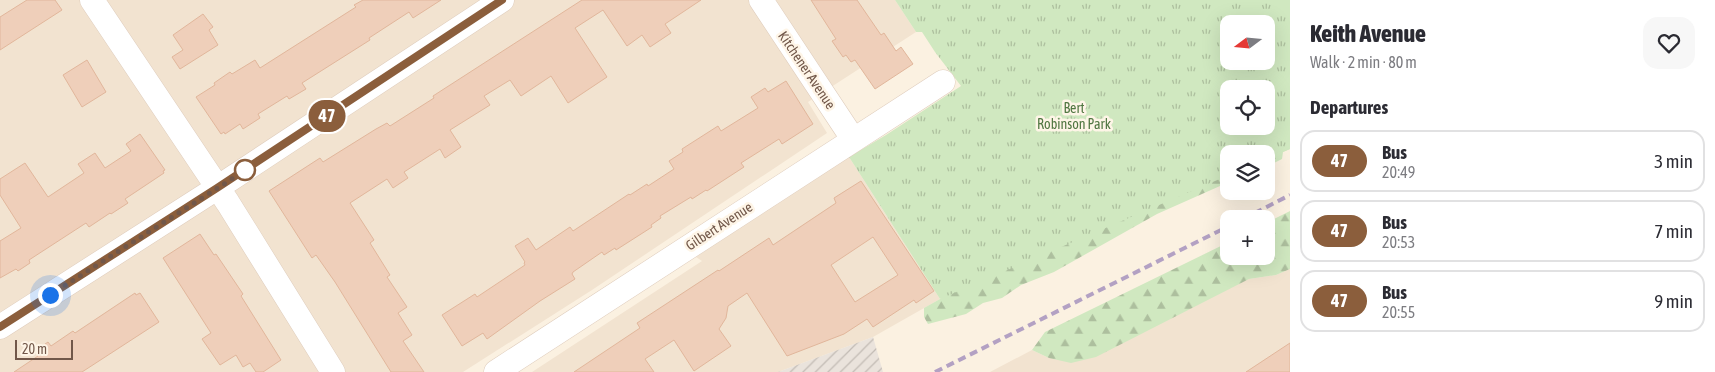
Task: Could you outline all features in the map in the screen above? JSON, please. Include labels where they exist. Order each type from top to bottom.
[{"type":"street","points":[[92,0],[217,188],[334,372]]},
{"type":"street","points":[[0,327],[217,188],[502,0]]},
{"type":"street","name":"Kitchener Avenue","points":[[761,0],[853,139]]},
{"type":"street","name":"Gilbert Avenue","points":[[496,372],[943,82]]},
{"type":"shaded area","points":[[0,0],[895,0],[916,32],[808,102],[827,133],[592,290],[463,372],[0,372]]},
{"type":"shaded area","points":[[849,157],[940,299],[873,337],[778,372],[532,372],[702,261],[696,257]]},
{"type":"shaded area","points":[[1290,269],[1290,372],[990,372],[1032,350],[1049,358],[1249,279],[1276,275]]},
{"type":"shaded area","points":[[873,337],[883,372],[778,372]]},
{"type":"green space","name":"Bert Robinson Park","points":[[895,0],[1290,0],[1290,149],[1275,155],[1275,145],[1220,145],[1220,179],[940,299],[849,157],[961,86],[922,32],[916,32]]},
{"type":"green space","points":[[1290,0],[1290,149],[1283,152],[1282,159],[1275,162],[1275,145],[1228,145],[1248,135],[1275,135],[1275,80],[1229,80],[1223,70],[1275,70],[1275,15],[1220,15],[1220,65],[1187,10]]},
{"type":"green space","points":[[1220,149],[1220,186],[1157,214],[1054,272],[1021,285],[1002,298],[983,303],[966,314],[928,324],[924,317],[924,308],[940,299],[970,274]]},
{"type":"green space","points":[[1290,211],[1290,269],[1276,275],[1249,279],[1096,357],[1071,363],[1049,358],[1032,350],[1045,332],[1220,246],[1220,265],[1275,265],[1275,218]]},
{"type":"building","points":[[27,0],[55,0],[62,10],[0,50],[0,17]]},
{"type":"building","points":[[363,0],[441,0],[413,18],[409,12],[369,38],[370,40],[302,83],[306,89],[289,99],[287,96],[258,114],[260,118],[243,129],[240,124],[225,134],[224,132],[221,134],[196,97],[215,85],[214,83],[230,72],[232,74],[255,60],[260,68],[356,7],[354,5]]},
{"type":"building","points":[[582,0],[701,0],[665,24],[671,33],[650,47],[642,35],[627,46],[603,10],[575,28],[607,77],[568,103],[551,76],[521,96],[510,80],[484,96],[490,105],[450,130],[461,147],[445,158],[440,149],[404,172],[408,178],[393,188],[387,179],[350,203],[374,240],[370,243],[390,275],[387,277],[407,307],[398,313],[412,335],[403,341],[424,372],[391,372],[335,282],[316,255],[312,258],[269,191],[320,158],[323,162],[387,123],[390,126]]},
{"type":"building","points":[[811,0],[857,0],[881,35],[884,33],[896,51],[901,47],[913,64],[875,89],[855,60],[851,62],[846,55],[843,57],[832,41],[836,39]]},
{"type":"building","points":[[203,14],[213,27],[209,30],[218,45],[180,69],[172,57],[183,50],[173,35]]},
{"type":"building","points":[[87,60],[106,92],[82,107],[63,75]]},
{"type":"building","points":[[786,81],[813,124],[782,144],[779,139],[741,163],[744,167],[707,191],[692,199],[691,197],[660,216],[661,218],[651,225],[652,227],[616,250],[615,248],[604,255],[602,252],[573,272],[572,274],[575,279],[540,301],[487,339],[483,333],[462,346],[442,315],[475,294],[477,297],[525,265],[515,246],[528,238],[536,250],[570,227],[573,231],[629,194],[647,184],[648,186],[674,169],[669,161],[683,152],[682,149],[718,126],[721,131],[758,108],[751,97],[765,88],[768,92]]},
{"type":"building","points":[[140,134],[165,170],[163,171],[164,173],[125,199],[128,203],[111,214],[89,227],[86,223],[29,260],[30,263],[18,271],[16,269],[0,278],[0,241],[21,228],[0,195],[0,179],[25,163],[48,197],[84,173],[78,164],[95,153],[105,168],[131,151],[126,144]]},
{"type":"building","points":[[861,181],[934,291],[916,303],[914,300],[873,327],[867,319],[844,334],[787,356],[747,293],[728,306],[726,318],[719,329],[731,346],[694,371],[674,340],[645,359],[654,372],[574,372],[640,328],[637,323],[769,238],[773,245],[836,203],[834,198]],"holes":[[[873,237],[898,275],[855,302],[831,265]]]},
{"type":"building","points":[[200,234],[243,294],[241,296],[281,360],[263,372],[256,372],[250,363],[243,367],[236,355],[220,365],[202,339],[211,333],[163,258]]},
{"type":"building","points":[[135,293],[136,295],[140,293],[159,322],[82,372],[14,372],[38,356],[35,351],[48,342],[51,346],[73,331],[75,333]]},
{"type":"building","points":[[1290,343],[1290,372],[1246,372]]},
{"type":"railway","points":[[1261,210],[1290,195]]},
{"type":"railway","points":[[935,372],[1220,230]]},
{"type":"bus line","name":"47","points":[[0,327],[217,188],[502,0]]},
{"type":"route","points":[[50,295],[249,168],[245,170]]}]
